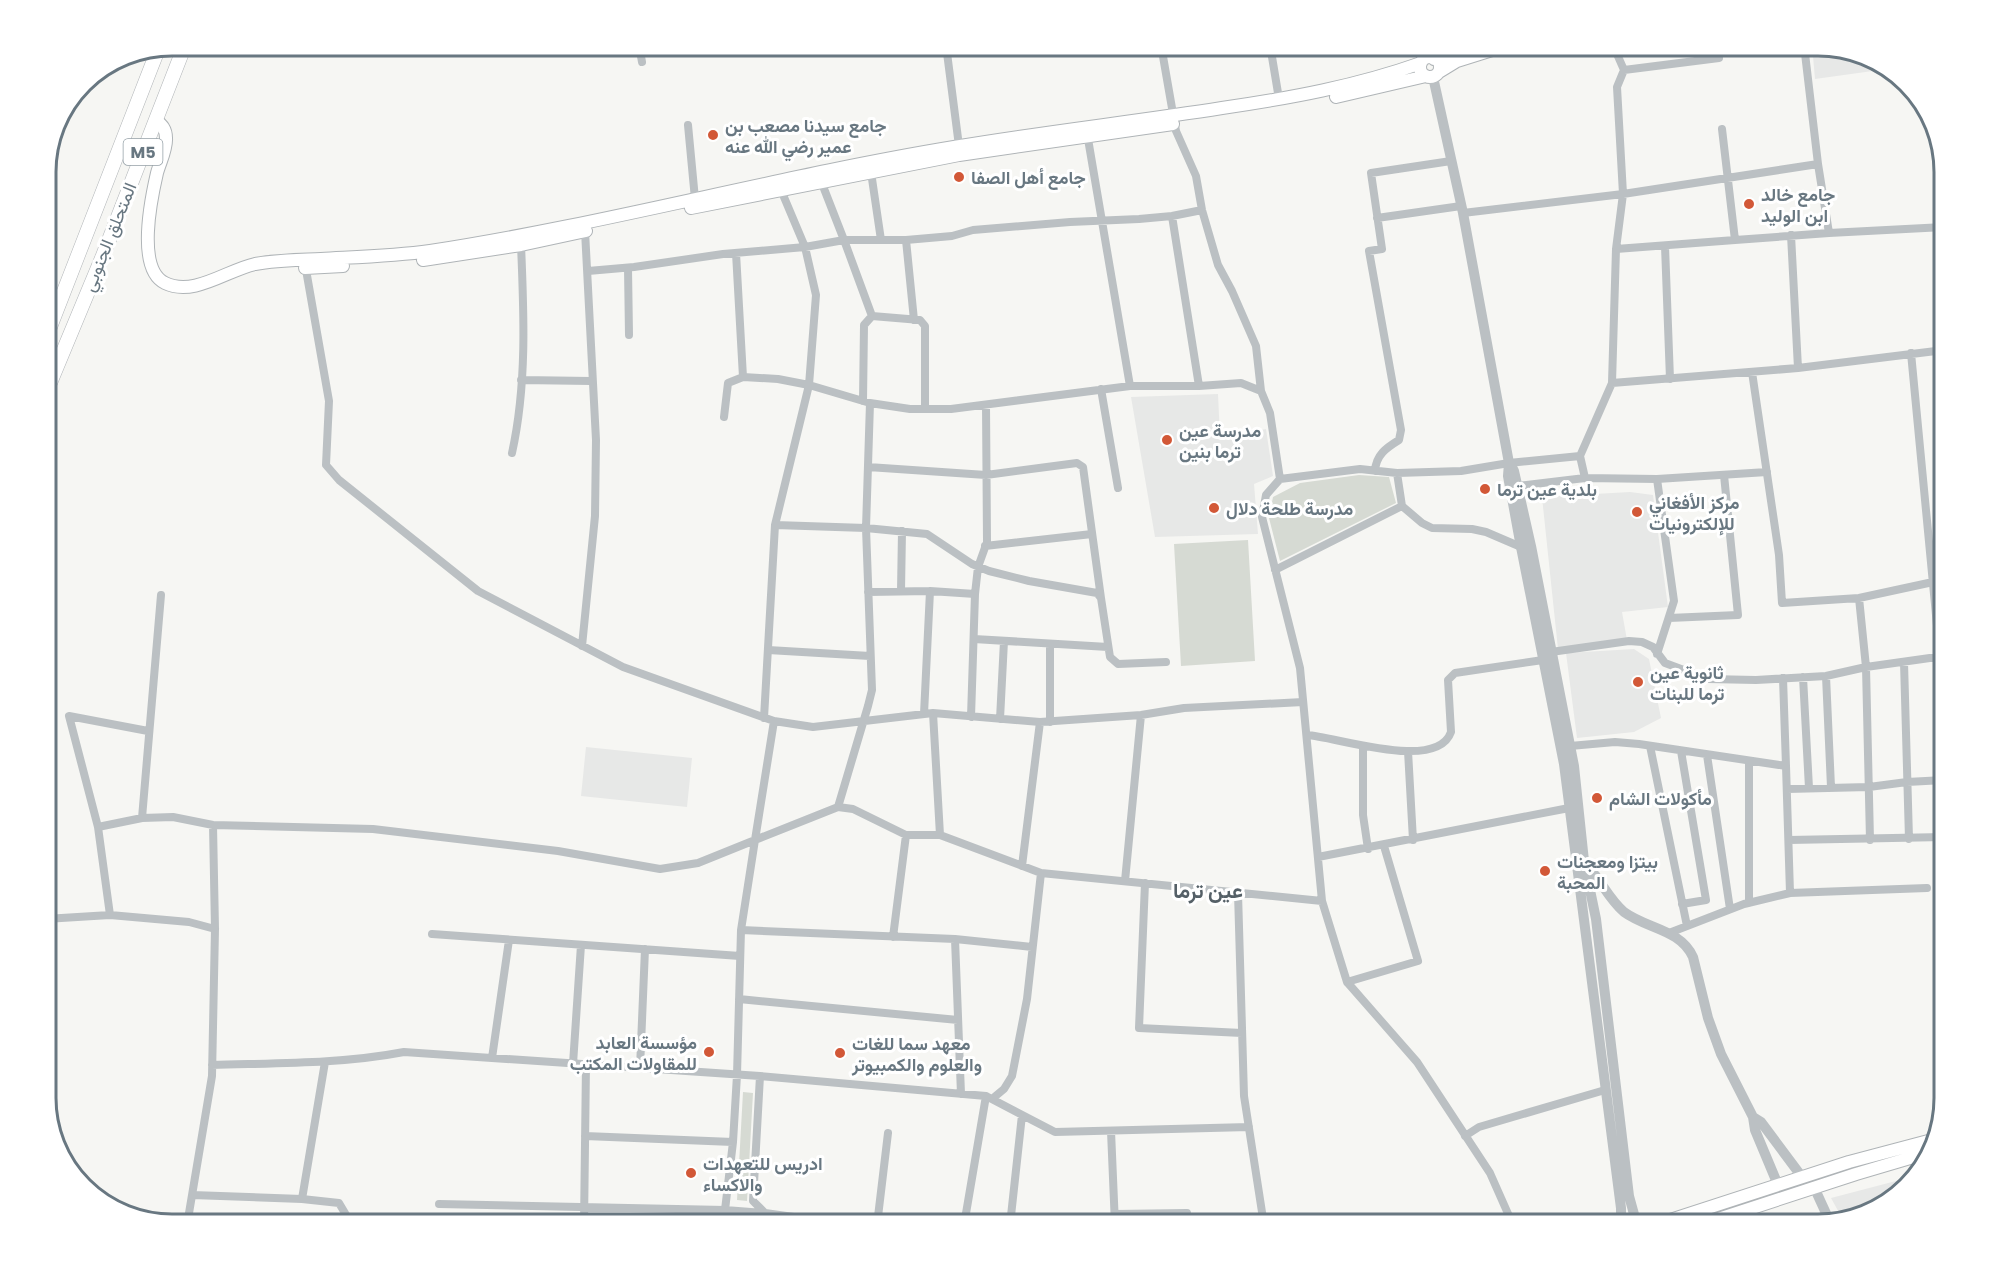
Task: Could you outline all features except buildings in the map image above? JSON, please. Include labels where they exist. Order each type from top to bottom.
[{"type":"highway","name":"المتحلق الجنوبي","points":[[56,313],[155,56]]},
{"type":"highway","name":"المتحلق الجنوبي","points":[[56,368],[102,258],[181,56]]},
{"type":"main road","points":[[1174,120],[1279,99],[1373,85],[1429,56]]},
{"type":"main road","points":[[1429,56],[1439,64],[1432,75]]},
{"type":"main road","points":[[1429,56],[1421,70],[1432,75]]},
{"type":"main road","points":[[305,264],[446,248],[588,222],[959,146],[1174,120],[1432,75],[1457,61],[1473,56]]},
{"type":"main road","points":[[156,120],[165,130],[166,139],[152,199],[148,255],[152,271],[159,279],[173,286],[192,287],[247,266],[276,261],[305,264],[373,265],[439,258],[521,244],[821,181],[1087,132]]},
{"type":"main road","points":[[1689,1214],[1849,1162],[1925,1142]]},
{"type":"main road","points":[[1748,1214],[1814,1187],[1919,1156]]},
{"type":"street","points":[[641,56],[642,62]]},
{"type":"street","points":[[947,56],[959,146]]},
{"type":"street","points":[[1163,56],[1174,120],[1185,155],[1196,176],[1202,210],[1218,265],[1256,346],[1261,391],[1270,413],[1280,479]]},
{"type":"street","points":[[1272,56],[1279,99]]},
{"type":"street","points":[[1585,478],[1580,456],[1612,384],[1616,249],[1623,194],[1617,87],[1624,70],[1618,56]]},
{"type":"street","points":[[1624,70],[1719,58],[1719,56]]},
{"type":"street","points":[[1805,56],[1829,233]]},
{"type":"street","points":[[1432,75],[1462,210],[1509,463],[1508,476],[1521,547],[1570,746],[1582,874],[1582,908],[1621,1214]]},
{"type":"street","points":[[688,124],[695,199]]},
{"type":"street","points":[[1722,129],[1736,240]]},
{"type":"street","points":[[1087,132],[1130,386]]},
{"type":"street","points":[[1375,471],[1375,463],[1383,450],[1399,440],[1401,430],[1369,251],[1382,249],[1371,172],[1451,161]]},
{"type":"street","points":[[1377,218],[1623,194],[1818,164]]},
{"type":"street","points":[[871,172],[881,240]]},
{"type":"street","points":[[821,181],[872,316]]},
{"type":"street","points":[[764,718],[775,525],[809,385],[816,295],[805,247],[780,190]]},
{"type":"street","points":[[588,271],[805,247],[844,240],[906,240],[952,236],[973,230],[1172,216],[1202,210]]},
{"type":"street","points":[[1172,216],[1199,386]]},
{"type":"street","points":[[1616,249],[1791,235],[1934,228]]},
{"type":"street","points":[[582,646],[595,516],[596,440],[591,381],[585,231]]},
{"type":"street","points":[[1791,235],[1798,368]]},
{"type":"street","points":[[906,240],[914,320]]},
{"type":"street","points":[[512,453],[519,423],[524,330],[521,244]]},
{"type":"street","points":[[1665,246],[1670,379]]},
{"type":"street","points":[[735,253],[743,376]]},
{"type":"street","points":[[305,264],[329,401],[326,465],[339,480],[477,591],[623,667],[764,718],[813,728],[929,714],[1050,722],[1141,715],[1184,708],[1304,702]]},
{"type":"street","points":[[628,268],[629,335]]},
{"type":"street","points":[[872,316],[920,320],[925,326],[925,409]]},
{"type":"street","points":[[838,807],[872,690],[866,528],[868,467],[864,325],[872,316]]},
{"type":"street","points":[[1612,384],[1798,368],[1934,351]]},
{"type":"street","points":[[1911,353],[1934,590]]},
{"type":"street","points":[[1752,372],[1779,555],[1782,603],[1859,598],[1933,582]]},
{"type":"street","points":[[724,417],[728,383],[743,376],[809,385],[866,402],[910,409],[951,409],[1130,386],[1241,384],[1261,391]]},
{"type":"street","points":[[521,380],[591,381]]},
{"type":"street","points":[[1101,389],[1118,488]]},
{"type":"street","points":[[971,717],[975,594],[978,567],[987,542],[986,405]]},
{"type":"street","points":[[1508,1214],[1490,1173],[1417,1062],[1347,982],[1322,901],[1300,668],[1262,517],[1266,495],[1280,479],[1360,469],[1397,473],[1461,471],[1509,463],[1580,456]]},
{"type":"street","points":[[868,467],[986,475],[1077,463],[1083,467],[1110,657],[1118,664],[1166,662]]},
{"type":"street","points":[[1509,463],[1518,486],[1547,656],[1569,808],[1582,874],[1594,906],[1629,1196],[1634,1214]]},
{"type":"street","points":[[1518,486],[1585,478],[1658,479],[1767,472]]},
{"type":"street","points":[[1397,473],[1402,506],[1415,518],[1432,528],[1472,528],[1521,547]]},
{"type":"street","points":[[1669,618],[1738,615],[1724,475]]},
{"type":"street","points":[[1657,654],[1674,600],[1658,479]]},
{"type":"street","points":[[1275,570],[1402,506]]},
{"type":"street","points":[[775,525],[866,528],[927,534],[978,567],[1029,581],[1097,593],[1101,598]]},
{"type":"street","points":[[901,591],[902,531]]},
{"type":"street","points":[[985,546],[1092,534]]},
{"type":"street","points":[[1930,550],[1934,549]]},
{"type":"street","points":[[868,592],[930,591],[975,594]]},
{"type":"street","points":[[930,591],[929,714],[940,836]]},
{"type":"street","points":[[142,818],[161,595]]},
{"type":"street","points":[[1859,598],[1866,667],[1870,840]]},
{"type":"street","points":[[974,639],[1108,647]]},
{"type":"street","points":[[1000,719],[1004,641]]},
{"type":"street","points":[[1306,735],[1321,736],[1375,749],[1408,751],[1432,748],[1448,740],[1451,732],[1448,680],[1455,673],[1629,641],[1653,646],[1665,663],[1708,679],[1826,676],[1866,667],[1934,658]]},
{"type":"street","points":[[1050,644],[1050,722]]},
{"type":"street","points":[[768,650],[870,656]]},
{"type":"street","points":[[1904,662],[1909,839]]},
{"type":"street","points":[[1826,676],[1831,788]]},
{"type":"street","points":[[1803,677],[1809,788]]},
{"type":"street","points":[[1783,678],[1790,893]]},
{"type":"street","points":[[1125,881],[1141,715]]},
{"type":"street","points":[[110,915],[98,827],[69,716],[148,731]]},
{"type":"street","points":[[725,1214],[737,1075],[741,930],[774,721]]},
{"type":"street","points":[[1022,866],[1040,722]]},
{"type":"street","points":[[1570,746],[1615,742],[1786,766]]},
{"type":"street","points":[[1363,746],[1363,815],[1368,849]]},
{"type":"street","points":[[1650,746],[1687,926]]},
{"type":"street","points":[[1408,751],[1413,840]]},
{"type":"street","points":[[1681,751],[1706,900],[1682,904]]},
{"type":"street","points":[[1707,755],[1730,909]]},
{"type":"street","points":[[1749,761],[1749,903]]},
{"type":"street","points":[[1787,789],[1869,788],[1934,781]]},
{"type":"street","points":[[98,827],[142,818],[173,817],[213,825],[373,829],[558,851],[660,869],[698,863],[838,807],[853,809],[906,835],[940,836],[1041,873],[1322,901]]},
{"type":"street","points":[[1318,857],[1384,846],[1569,808]]},
{"type":"street","points":[[189,1214],[212,1065],[215,929],[213,825]]},
{"type":"street","points":[[893,937],[906,835]]},
{"type":"street","points":[[1789,840],[1934,838]]},
{"type":"street","points":[[1347,982],[1418,962],[1384,846]]},
{"type":"street","points":[[989,1097],[1004,1089],[1012,1076],[1027,999],[1041,873]]},
{"type":"street","points":[[1582,874],[1595,875],[1615,903],[1626,912],[1682,940],[1689,949],[1708,1018],[1721,1054],[1753,1117],[1755,1130],[1778,1185]]},
{"type":"street","points":[[1145,883],[1139,1028],[1242,1033]]},
{"type":"street","points":[[1669,933],[1730,909],[1790,893],[1927,888]]},
{"type":"street","points":[[1238,893],[1244,1096],[1262,1214]]},
{"type":"street","points":[[1582,908],[1587,900],[1594,906]]},
{"type":"street","points":[[56,917],[110,915],[189,922],[215,929]]},
{"type":"street","points":[[741,930],[955,939],[1032,947]]},
{"type":"street","points":[[432,934],[740,956]]},
{"type":"street","points":[[955,939],[961,1094]]},
{"type":"street","points":[[492,1058],[509,940]]},
{"type":"street","points":[[573,1064],[581,945]]},
{"type":"street","points":[[640,1068],[645,949]]},
{"type":"street","points":[[739,999],[958,1020]]},
{"type":"street","points":[[212,1065],[326,1062],[404,1052],[737,1075],[989,1097],[1055,1132],[1249,1127]]},
{"type":"street","points":[[302,1199],[326,1062]]},
{"type":"street","points":[[584,1214],[586,1064]]},
{"type":"street","points":[[760,1077],[753,1201],[765,1213]]},
{"type":"street","points":[[1465,1136],[1479,1127],[1605,1090]]},
{"type":"street","points":[[966,1214],[989,1097]]},
{"type":"street","points":[[1011,1214],[1022,1115]]},
{"type":"street","points":[[1753,1117],[1761,1122],[1802,1177]]},
{"type":"street","points":[[1111,1131],[1115,1214],[1187,1213]]},
{"type":"street","points":[[878,1214],[888,1133]]},
{"type":"street","points":[[585,1136],[733,1142]]},
{"type":"street","points":[[1814,1187],[1826,1214]]},
{"type":"street","points":[[192,1194],[339,1203],[346,1214]]},
{"type":"street","points":[[439,1204],[725,1210],[772,1214]]},
{"type":"street","points":[[636,1209],[636,1214]]},
{"type":"shaded area","points":[[1813,56],[1833,56],[1875,71],[1815,79]]},
{"type":"shaded area","points":[[1218,394],[1220,437],[1266,429],[1273,476],[1254,484],[1258,534],[1155,537],[1131,397]]},
{"type":"shaded area","points":[[1359,475],[1389,477],[1396,503],[1280,561],[1269,518],[1273,497],[1300,483]]},
{"type":"shaded area","points":[[1630,492],[1653,495],[1668,607],[1622,612],[1627,640],[1558,649],[1542,497]]},
{"type":"shaded area","points":[[1248,540],[1255,661],[1181,666],[1174,544]]},
{"type":"shaded area","points":[[1634,649],[1649,659],[1661,718],[1634,732],[1577,738],[1566,653]]},
{"type":"shaded area","points":[[586,747],[692,758],[687,807],[581,796]]},
{"type":"shaded area","points":[[743,1092],[753,1093],[747,1201],[737,1200]]},
{"type":"shaded area","points":[[1900,1180],[1869,1203],[1848,1211],[1839,1213],[1831,1198]]},
{"type":"place","name":"جامع سيدنا مصعب بن عمير رضي الله عنه","points":[[713,135]]},
{"type":"place","name":"جامع أهل الصفا","points":[[959,177]]},
{"type":"place","name":"جامع خالد ابن الوليد","points":[[1749,204]]},
{"type":"place","name":"مدرسة عين ترما بنين","points":[[1167,440]]},
{"type":"place","name":"بلدية عين ترما","points":[[1485,489]]},
{"type":"place","name":"مدرسة طلحة دلال","points":[[1214,508]]},
{"type":"place","name":"مركز الأفغاني للإلكترونيات","points":[[1637,512]]},
{"type":"place","name":"ثانوية عين ترما للبنات","points":[[1638,682]]},
{"type":"place","name":"مأكولات الشام","points":[[1597,798]]},
{"type":"place","name":"بيتزا ومعجنات المحبة","points":[[1545,871]]},
{"type":"place","name":"مؤسسة العابد للمقاولات المكتب","points":[[709,1052]]},
{"type":"place","name":"معهد سما للغات والعلوم والكمبيوتر","points":[[840,1053]]},
{"type":"place","name":"ادريس للتعهدات والاكساء","points":[[691,1173]]},
{"type":"district","name":"عين ترما","points":[[1208,890]]}]
